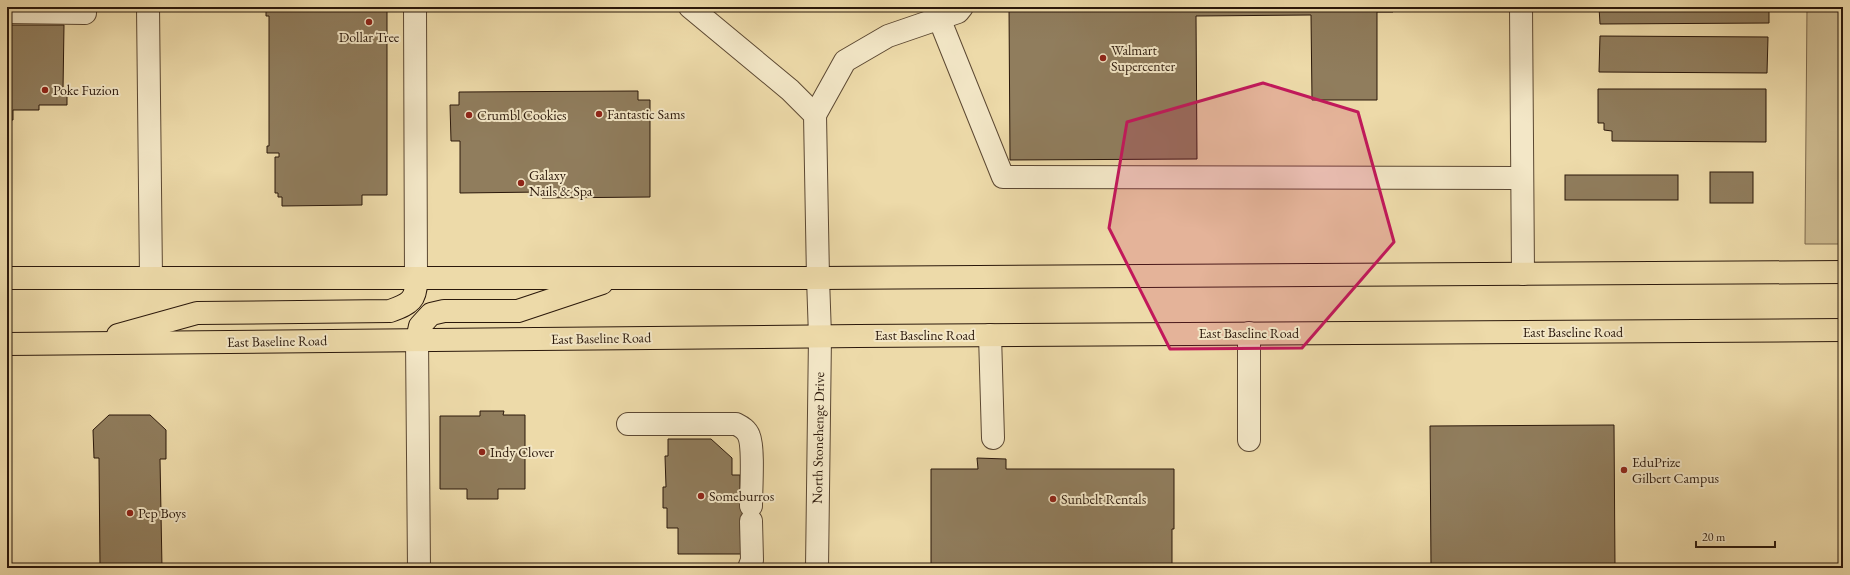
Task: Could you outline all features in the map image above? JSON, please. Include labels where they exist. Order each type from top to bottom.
[{"type":"main road","points":[[7,278],[818,278],[1843,272]]},
{"type":"main road","points":[[416,340],[420,326],[431,314],[444,311],[518,310],[620,277]]},
{"type":"main road","points":[[92,343],[197,313],[390,311],[404,307],[412,300],[416,291],[416,278]]},
{"type":"main road","name":"East Baseline Road","points":[[7,344],[820,336],[1843,330]]},
{"type":"street","points":[[148,7],[151,278]]},
{"type":"street","points":[[415,7],[416,278]]},
{"type":"street","points":[[690,7],[790,90],[815,114],[845,61],[888,36],[958,12],[962,7]]},
{"type":"street","points":[[1521,7],[1523,274]]},
{"type":"street","points":[[7,12],[85,13]]},
{"type":"street","points":[[938,18],[1003,177],[1522,178]]},
{"type":"street","name":"North Stonehenge Drive","points":[[815,114],[820,336],[817,568]]},
{"type":"street","points":[[1249,333],[1249,440]]},
{"type":"street","points":[[990,335],[993,438]]},
{"type":"street","points":[[416,340],[419,568]]},
{"type":"street","points":[[628,424],[736,424],[746,430],[751,441],[752,560],[749,568]]},
{"type":"highlighted area","points":[[1263,83],[1358,112],[1394,242],[1302,348],[1170,349],[1109,228],[1127,122]]},
{"type":"shaded area","points":[[1807,7],[1843,7],[1843,244],[1805,244]]},
{"type":"building","points":[[383,7],[383,9],[387,9],[387,195],[362,195],[362,205],[282,206],[282,197],[278,197],[278,193],[275,193],[275,157],[279,157],[279,153],[267,153],[267,146],[269,146],[269,16],[266,16],[266,8]]},
{"type":"building","name":"Walmart Supercenter","points":[[1009,7],[1393,7],[1393,12],[1377,12],[1377,100],[1312,100],[1311,15],[1196,16],[1197,159],[1010,160]]},
{"type":"building","points":[[1599,7],[1769,7],[1769,23],[1600,24]]},
{"type":"building","points":[[7,25],[64,25],[63,90],[67,90],[67,105],[39,105],[39,110],[13,110],[13,120],[7,120]]},
{"type":"building","points":[[1600,36],[1768,37],[1767,73],[1599,72]]},
{"type":"building","points":[[1598,89],[1766,89],[1766,142],[1612,141],[1612,131],[1604,130],[1604,123],[1598,123]]},
{"type":"building","points":[[638,91],[638,100],[650,100],[650,197],[542,198],[542,192],[460,193],[460,141],[451,141],[450,105],[459,105],[459,92]]},
{"type":"building","points":[[1710,172],[1753,172],[1753,203],[1710,203]]},
{"type":"building","points":[[1565,175],[1678,175],[1678,200],[1565,200]]},
{"type":"building","name":"Indy Clover","points":[[480,411],[504,411],[503,415],[525,415],[525,489],[498,489],[498,499],[467,499],[467,489],[440,489],[440,416],[480,416]]},
{"type":"building","name":"Pep Boys","points":[[109,415],[150,415],[166,430],[166,459],[160,459],[162,568],[100,568],[99,458],[94,458],[93,430]]},
{"type":"building","points":[[1614,425],[1615,568],[1431,568],[1430,426]]},
{"type":"building","name":"Someburros","points":[[668,439],[711,439],[732,458],[732,475],[740,475],[740,506],[759,506],[759,521],[740,521],[741,554],[678,554],[678,528],[667,528],[667,508],[663,508],[663,487],[666,487],[665,456],[668,456]]},
{"type":"building","name":"Sunbelt Rentals","points":[[977,458],[1006,459],[1006,469],[1174,469],[1174,529],[1172,529],[1172,568],[931,568],[931,469],[978,469]]},
{"type":"place","name":"Dollar Tree","points":[[369,22]]},
{"type":"place","name":"Walmart Supercenter","points":[[1103,58]]},
{"type":"place","name":"Poke Fuzion","points":[[45,90]]},
{"type":"place","name":"Fantastic Sams","points":[[599,114]]},
{"type":"place","name":"Crumbl Cookies","points":[[469,115]]},
{"type":"place","name":"Galaxy Nails & Spa","points":[[521,183]]},
{"type":"place","name":"Indy Clover","points":[[482,452]]},
{"type":"place","name":"EduPrize Gilbert Campus","points":[[1624,470]]},
{"type":"place","name":"Someburros","points":[[701,496]]},
{"type":"place","name":"Sunbelt Rentals","points":[[1053,499]]},
{"type":"place","name":"Pep Boys","points":[[130,513]]}]
